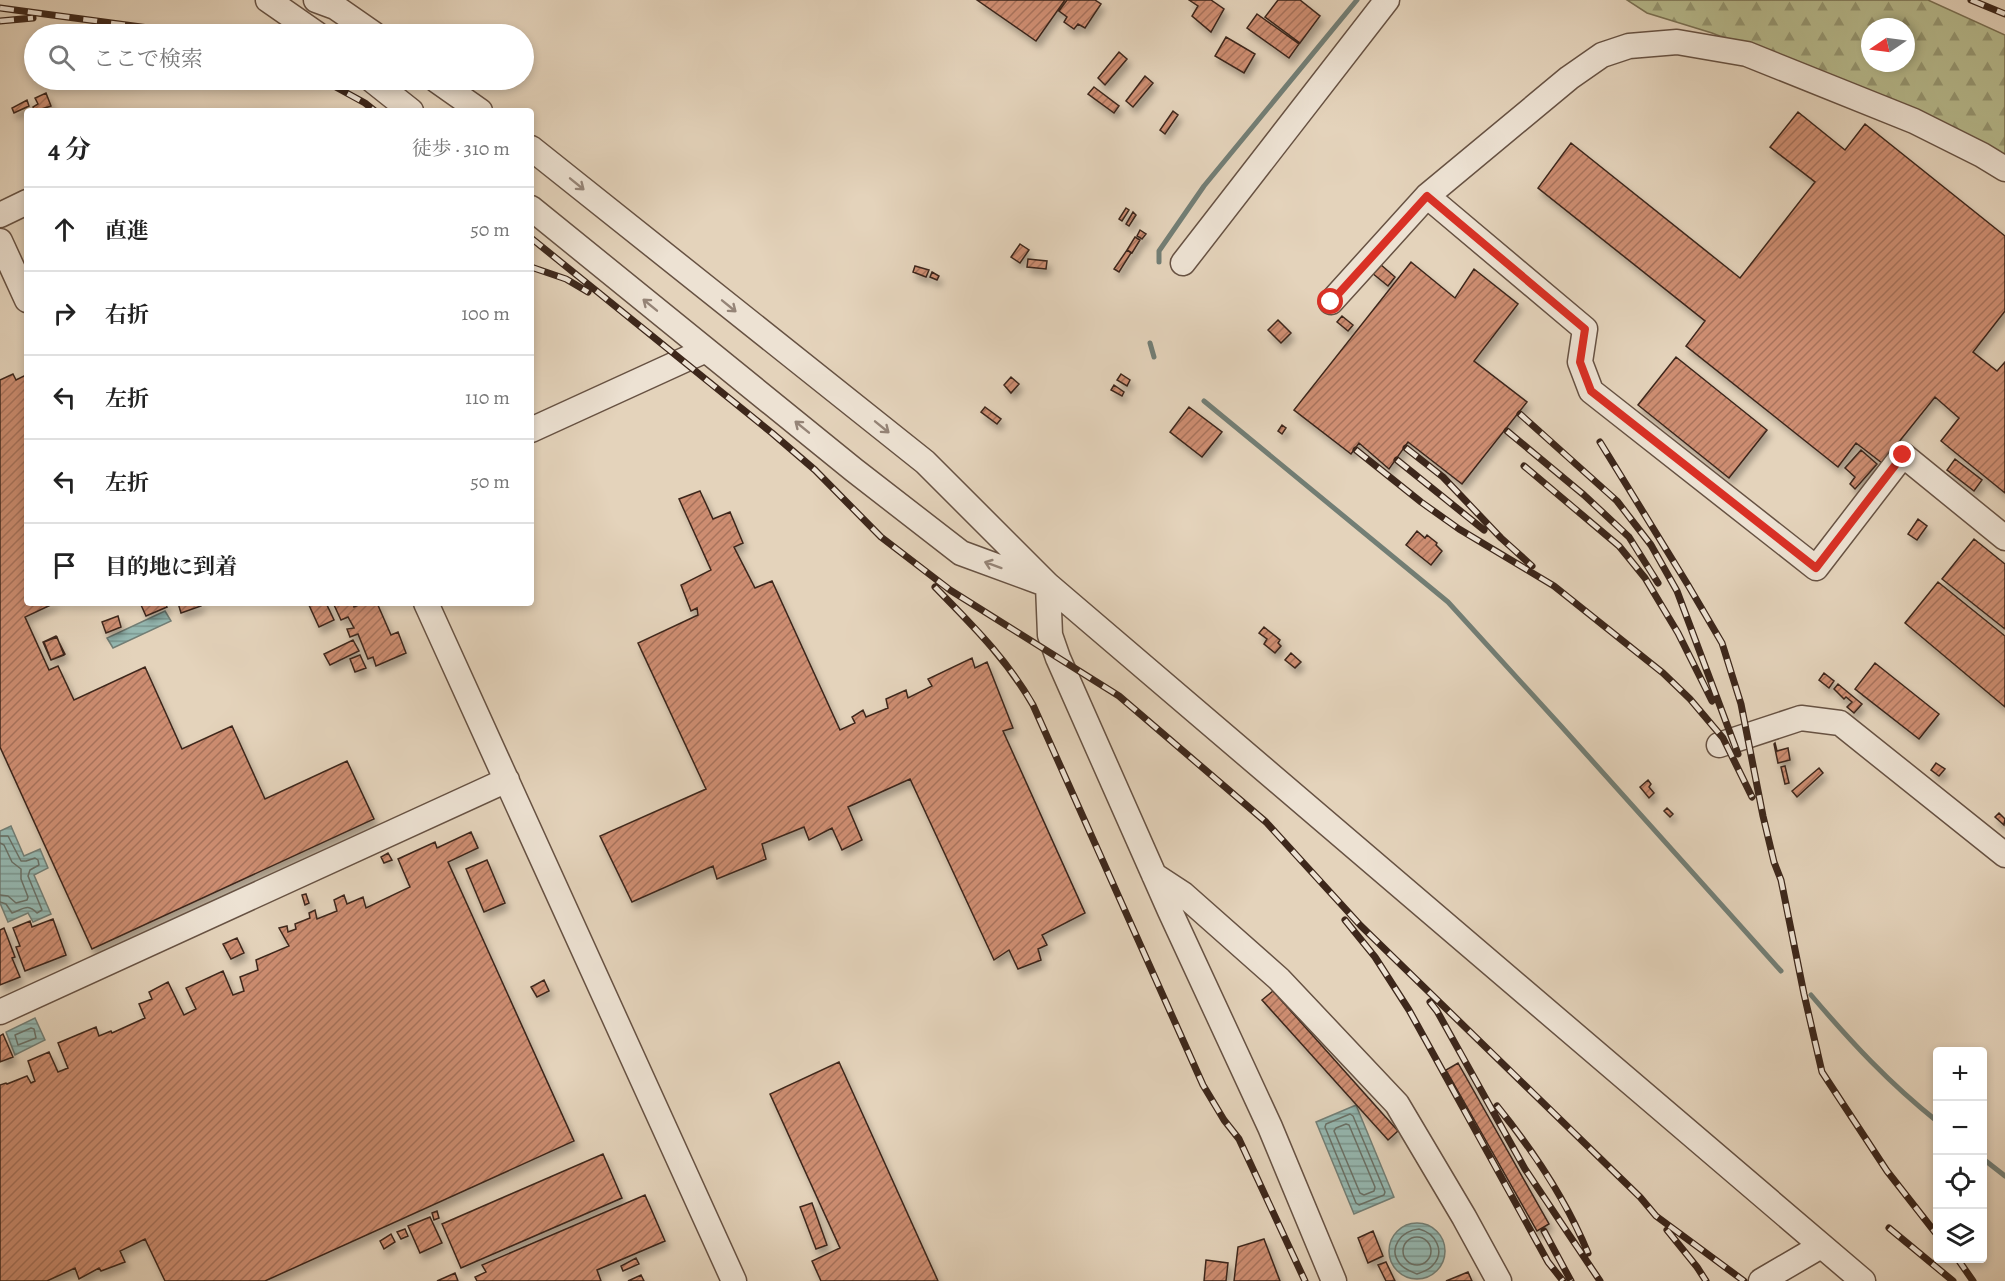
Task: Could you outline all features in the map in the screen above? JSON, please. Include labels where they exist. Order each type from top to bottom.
[{"type":"street","points":[[268,0],[303,24]]},
{"type":"street","points":[[316,0],[335,7],[360,24]]},
{"type":"street","points":[[1183,263],[1388,0]]},
{"type":"street","points":[[1331,302],[1427,196],[1569,78],[1602,55],[1629,46],[1677,42],[1747,54],[1914,121],[2005,169]]},
{"type":"street","points":[[385,90],[407,108]]},
{"type":"street","points":[[450,90],[476,108]]},
{"type":"street","points":[[534,150],[925,462],[1048,585],[1821,1246],[1850,1277]]},
{"type":"street","points":[[1427,196],[1585,329],[1580,362],[1591,391],[1816,568],[1903,455],[2005,538]]},
{"type":"street","points":[[0,215],[24,203]]},
{"type":"street","points":[[534,214],[961,553],[1048,585]]},
{"type":"street","points":[[0,241],[24,293]]},
{"type":"street","points":[[534,429],[706,350]]},
{"type":"street","points":[[1048,585],[1050,635],[1058,658],[1154,875],[1270,1127],[1334,1281]]},
{"type":"street","points":[[427,606],[734,1281]]},
{"type":"street","points":[[1719,745],[1801,718],[1840,723],[2005,855]]},
{"type":"street","points":[[0,1012],[507,780]]},
{"type":"street","points":[[1154,875],[1183,894],[1279,979],[1397,1104],[1499,1281]]},
{"type":"street","points":[[1761,1281],[1821,1246]]},
{"type":"green space","points":[[1627,0],[1928,0],[2005,35],[2005,157],[1771,56],[1712,33],[1647,13]]},
{"type":"water","points":[[165,611],[171,621],[113,648],[107,638]]},
{"type":"water","points":[[11,826],[24,856],[40,849],[48,868],[34,875],[51,914],[33,922],[28,913],[8,922],[0,903],[0,831]]},
{"type":"water","points":[[35,1018],[45,1040],[15,1055],[6,1032]]},
{"type":"water","points":[[1356,1105],[1394,1197],[1354,1214],[1316,1122]]},
{"type":"water","points":[[1417,1223],[1428,1225],[1437,1231],[1443,1240],[1445,1251],[1443,1262],[1437,1271],[1428,1277],[1417,1279],[1406,1277],[1397,1271],[1391,1262],[1389,1251],[1391,1240],[1397,1231],[1406,1225]]},
{"type":"building","points":[[977,0],[1065,0],[1036,41]]},
{"type":"building","points":[[1067,0],[1095,0],[1101,4],[1085,28],[1078,24],[1074,29],[1064,22],[1067,17],[1059,11]]},
{"type":"building","points":[[1189,0],[1211,0],[1224,9],[1211,32],[1192,16],[1198,6]]},
{"type":"building","points":[[1278,0],[1300,0],[1320,16],[1300,43],[1265,17]]},
{"type":"building","points":[[1257,14],[1299,44],[1289,58],[1247,28]]},
{"type":"building","points":[[1226,37],[1255,54],[1244,73],[1215,56]]},
{"type":"building","points":[[1119,52],[1127,59],[1105,85],[1098,78]]},
{"type":"building","points":[[1145,76],[1153,83],[1133,107],[1126,101]]},
{"type":"building","points":[[1094,87],[1119,106],[1114,113],[1088,94]]},
{"type":"building","points":[[46,93],[51,106],[34,108],[38,104],[35,98]]},
{"type":"building","points":[[27,100],[29,106],[14,113],[12,108]]},
{"type":"building","points":[[1173,111],[1178,115],[1165,134],[1160,130]]},
{"type":"building","points":[[1798,112],[1845,150],[1865,124],[2005,236],[2005,311],[1973,352],[1997,371],[2005,362],[2005,493],[1941,441],[1959,418],[1935,397],[1882,463],[1856,443],[1838,467],[1686,346],[1705,321],[1538,188],[1571,143],[1740,278],[1815,182],[1770,147]]},
{"type":"building","points":[[1126,208],[1129,210],[1122,221],[1119,219]]},
{"type":"building","points":[[1133,212],[1136,215],[1129,226],[1126,224]]},
{"type":"building","points":[[1140,230],[1146,234],[1142,239],[1137,236]]},
{"type":"building","points":[[1135,237],[1140,240],[1132,253],[1127,250]]},
{"type":"building","points":[[1020,244],[1029,250],[1020,263],[1011,257]]},
{"type":"building","points":[[1127,250],[1131,253],[1119,272],[1114,269]]},
{"type":"building","points":[[1028,259],[1047,261],[1046,269],[1027,267]]},
{"type":"building","points":[[1411,262],[1455,298],[1474,269],[1518,304],[1474,361],[1527,402],[1462,484],[1408,442],[1389,469],[1359,443],[1351,454],[1294,410]]},
{"type":"building","points":[[1380,264],[1395,277],[1388,286],[1372,273]]},
{"type":"building","points":[[915,266],[929,270],[926,277],[913,272]]},
{"type":"building","points":[[932,272],[939,276],[937,280],[930,277]]},
{"type":"building","points":[[1342,316],[1353,325],[1348,331],[1337,322]]},
{"type":"building","points":[[1278,320],[1291,333],[1281,343],[1268,330]]},
{"type":"building","points":[[1676,357],[1767,430],[1729,478],[1638,405]]},
{"type":"building","points":[[13,374],[16,380],[24,376],[24,606],[49,606],[25,617],[49,670],[58,666],[74,700],[145,667],[182,749],[232,726],[265,799],[347,761],[374,819],[92,949],[0,747],[0,380]]},
{"type":"building","points":[[1121,374],[1130,380],[1127,386],[1117,380]]},
{"type":"building","points":[[1011,377],[1019,384],[1011,393],[1004,385]]},
{"type":"building","points":[[1114,385],[1124,392],[1122,396],[1111,390]]},
{"type":"building","points":[[985,407],[1001,419],[997,424],[981,412]]},
{"type":"building","points":[[1189,407],[1222,432],[1202,457],[1170,432]]},
{"type":"building","points":[[1282,425],[1286,428],[1282,434],[1278,431]]},
{"type":"building","points":[[1861,450],[1877,464],[1855,489],[1850,484],[1855,477],[1845,468]]},
{"type":"building","points":[[1955,459],[1982,480],[1974,491],[1947,470]]},
{"type":"building","points":[[700,491],[713,519],[730,512],[743,543],[734,547],[755,588],[772,581],[840,730],[855,723],[852,717],[863,710],[866,717],[888,708],[886,699],[906,690],[908,698],[932,686],[928,679],[972,658],[975,668],[987,662],[1013,728],[1003,731],[1085,913],[1042,935],[1047,945],[1038,949],[1041,960],[1018,969],[1009,950],[994,960],[910,779],[848,807],[862,840],[842,850],[832,828],[809,840],[804,827],[762,844],[766,859],[717,879],[713,866],[632,902],[600,836],[706,789],[638,643],[698,615],[697,608],[691,611],[681,585],[711,570],[679,499]]},
{"type":"building","points":[[1918,519],[1927,526],[1917,540],[1908,534]]},
{"type":"building","points":[[1417,531],[1425,538],[1427,535],[1437,543],[1436,545],[1442,551],[1431,565],[1406,545]]},
{"type":"building","points":[[1974,539],[2005,564],[2005,629],[1942,579]]},
{"type":"building","points":[[1938,582],[2005,636],[2005,707],[1905,623]]},
{"type":"building","points":[[141,606],[167,607],[146,616]]},
{"type":"building","points":[[179,606],[201,606],[181,613]]},
{"type":"building","points":[[309,606],[327,606],[334,620],[319,627]]},
{"type":"building","points":[[334,606],[378,606],[391,635],[398,632],[406,653],[376,666],[373,657],[368,659],[358,634],[350,637],[347,629],[354,628],[348,617],[341,620]]},
{"type":"building","points":[[118,616],[121,627],[106,633],[102,622]]},
{"type":"building","points":[[1264,627],[1280,640],[1278,643],[1281,646],[1275,653],[1264,644],[1267,639],[1259,633]]},
{"type":"building","points":[[56,636],[65,654],[51,660],[43,642]]},
{"type":"building","points":[[57,637],[64,655],[51,660],[44,642]]},
{"type":"building","points":[[353,640],[359,651],[330,665],[324,654]]},
{"type":"building","points":[[1291,653],[1301,662],[1295,668],[1285,660]]},
{"type":"building","points":[[360,655],[366,668],[355,672],[350,659]]},
{"type":"building","points":[[1875,663],[1939,714],[1919,739],[1855,689]]},
{"type":"building","points":[[1824,673],[1834,681],[1829,688],[1819,680]]},
{"type":"building","points":[[1838,684],[1862,704],[1854,713],[1847,707],[1852,702],[1846,697],[1844,699],[1834,689]]},
{"type":"building","points":[[1775,743],[1777,751],[1788,748],[1790,760],[1778,763]]},
{"type":"building","points":[[1936,763],[1945,769],[1939,776],[1931,770]]},
{"type":"building","points":[[1785,766],[1789,783],[1785,784],[1781,767]]},
{"type":"building","points":[[1819,768],[1823,773],[1797,797],[1792,791]]},
{"type":"building","points":[[1648,780],[1651,784],[1649,787],[1654,793],[1649,798],[1640,787]]},
{"type":"building","points":[[1667,808],[1673,814],[1670,817],[1664,811]]},
{"type":"building","points":[[1999,813],[2005,819],[2004,825],[1995,817]]},
{"type":"building","points":[[471,832],[478,848],[448,862],[574,1141],[265,1281],[165,1281],[145,1239],[120,1251],[125,1262],[101,1271],[99,1268],[79,1279],[75,1268],[47,1281],[0,1281],[0,1085],[27,1076],[31,1083],[35,1081],[28,1061],[49,1052],[58,1072],[68,1068],[58,1043],[96,1027],[99,1036],[111,1031],[112,1033],[145,1018],[139,1004],[152,999],[149,992],[168,982],[184,1015],[196,1009],[186,988],[223,971],[233,995],[244,991],[240,977],[258,970],[256,960],[289,946],[279,928],[287,926],[288,932],[296,929],[295,924],[310,918],[309,913],[315,910],[317,919],[337,911],[334,900],[344,895],[347,904],[363,897],[366,908],[410,887],[398,859],[435,842],[437,848]]},
{"type":"building","points":[[388,853],[392,860],[384,863],[381,857]]},
{"type":"building","points":[[487,860],[505,903],[484,912],[466,869]]},
{"type":"building","points":[[306,894],[309,903],[305,905],[302,895]]},
{"type":"building","points":[[53,919],[66,955],[25,971],[16,947],[20,946],[13,928],[30,921],[32,927]]},
{"type":"building","points":[[4,928],[20,977],[0,985],[0,930]]},
{"type":"building","points":[[237,938],[244,953],[231,959],[223,944]]},
{"type":"building","points":[[544,980],[549,991],[537,997],[531,987]]},
{"type":"building","points":[[1273,991],[1398,1131],[1388,1140],[1262,1000]]},
{"type":"building","points":[[3,1034],[13,1057],[0,1062],[0,1036]]},
{"type":"building","points":[[839,1062],[938,1281],[821,1281],[812,1261],[840,1248],[770,1094]]},
{"type":"building","points":[[1458,1063],[1549,1224],[1537,1231],[1446,1070]]},
{"type":"building","points":[[603,1154],[622,1198],[461,1268],[442,1224]]},
{"type":"building","points":[[645,1195],[665,1241],[597,1270],[601,1281],[477,1281],[475,1277],[486,1272],[482,1265]]},
{"type":"building","points":[[812,1203],[827,1245],[816,1249],[800,1207]]},
{"type":"building","points":[[437,1211],[439,1218],[434,1220],[432,1213]]},
{"type":"building","points":[[430,1217],[442,1243],[420,1253],[408,1226]]},
{"type":"building","points":[[405,1229],[408,1236],[401,1239],[397,1232]]},
{"type":"building","points":[[1373,1231],[1383,1256],[1368,1263],[1358,1238]]},
{"type":"building","points":[[391,1234],[395,1242],[384,1249],[380,1241]]},
{"type":"building","points":[[1264,1239],[1280,1281],[1234,1281],[1238,1247]]},
{"type":"building","points":[[636,1258],[639,1264],[623,1271],[621,1266]]},
{"type":"building","points":[[1206,1260],[1228,1263],[1226,1281],[1204,1281]]},
{"type":"building","points":[[1386,1262],[1395,1281],[1386,1281],[1378,1265]]},
{"type":"building","points":[[1468,1272],[1472,1281],[1446,1281]]},
{"type":"building","points":[[455,1273],[458,1281],[437,1281]]},
{"type":"building","points":[[641,1275],[644,1281],[628,1281]]},
{"type":"waterway","points":[[1159,262],[1159,251],[1204,186],[1357,0]]},
{"type":"waterway","points":[[1150,343],[1154,357]]},
{"type":"waterway","points":[[1204,401],[1448,602],[1781,971]]},
{"type":"waterway","points":[[1811,995],[1871,1062],[1933,1118]]},
{"type":"waterway","points":[[1987,1162],[2005,1176]]},
{"type":"railway","points":[[1971,0],[2005,14]]},
{"type":"railway","points":[[0,8],[119,24]]},
{"type":"railway","points":[[0,21],[33,18]]},
{"type":"railway","points":[[341,90],[371,108]]},
{"type":"railway","points":[[534,240],[772,433],[815,470],[881,537],[950,590],[1119,696],[1266,822],[1361,926],[1640,1197],[1656,1216],[1744,1281]]},
{"type":"railway","points":[[534,268],[566,279],[588,292]]},
{"type":"railway","points":[[1520,414],[1617,501],[1651,545],[1677,591],[1738,754]]},
{"type":"railway","points":[[1507,431],[1584,495],[1629,537],[1658,583]]},
{"type":"railway","points":[[1600,442],[1722,643],[1741,704],[1763,816],[1774,862],[1781,880],[1822,1072],[1887,1171],[1933,1230]]},
{"type":"railway","points":[[1406,448],[1443,477],[1501,538],[1532,566]]},
{"type":"railway","points":[[1356,450],[1459,529],[1554,586],[1663,673],[1690,699],[1723,738],[1752,797]]},
{"type":"railway","points":[[1397,460],[1484,530]]},
{"type":"railway","points":[[1524,466],[1619,546],[1645,578],[1678,633],[1712,701]]},
{"type":"railway","points":[[935,587],[1000,657],[1033,705],[1203,1085],[1224,1120],[1239,1139],[1305,1281]]},
{"type":"railway","points":[[1345,920],[1375,957],[1409,1010],[1548,1262],[1563,1281]]},
{"type":"railway","points":[[1430,1002],[1525,1169],[1600,1281]]},
{"type":"railway","points":[[1497,1106],[1548,1176],[1588,1253]]},
{"type":"railway","points":[[1889,1228],[1953,1281]]},
{"type":"railway","points":[[1667,1230],[1706,1281]]},
{"type":"railway","points":[[1544,1231],[1571,1281]]},
{"type":"railway","points":[[1960,1263],[1973,1281]]},
{"type":"route","points":[[1331,302],[1427,196],[1585,329],[1580,362],[1591,391],[1816,568],[1903,455]]}]
